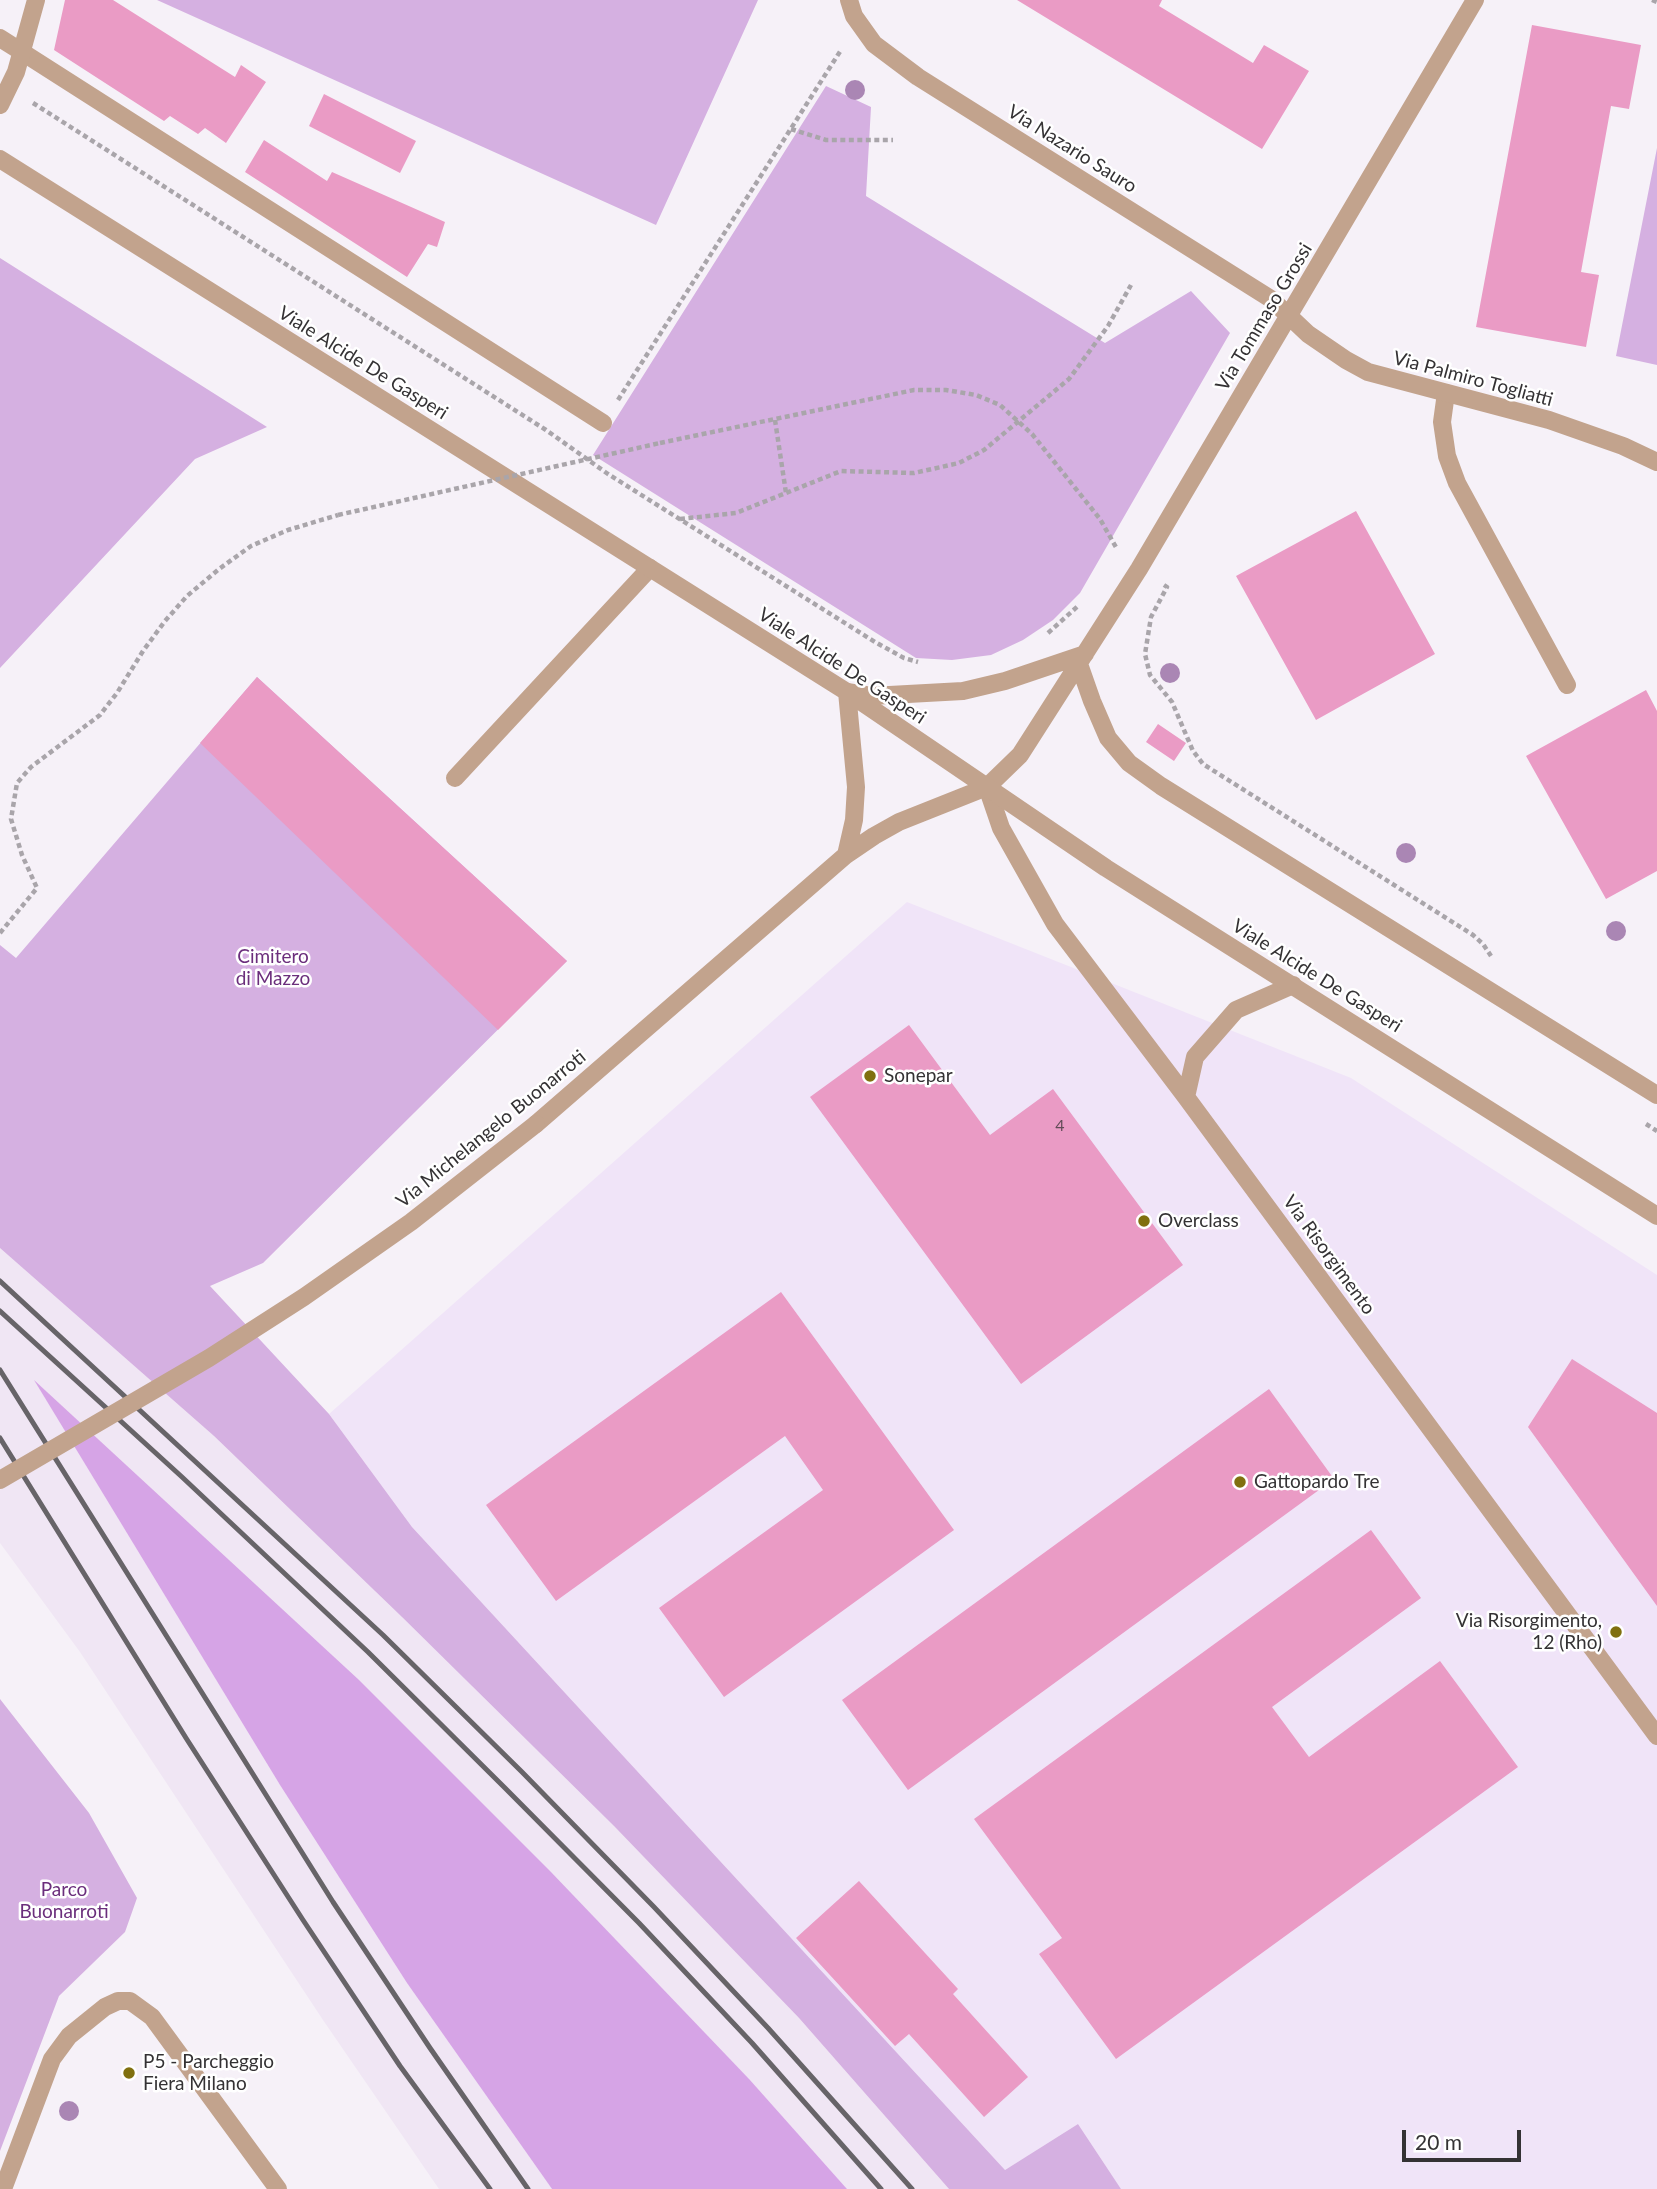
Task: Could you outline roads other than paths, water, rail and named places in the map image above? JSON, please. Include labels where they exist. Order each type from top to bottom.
[{"type":"street","points":[[0,104],[9,89],[22,52],[36,0]]},
{"type":"street","name":"Via Nazario Sauro","points":[[849,0],[854,16],[874,44],[918,77],[1271,299],[1289,318]]},
{"type":"street","name":"Via Tommaso Grossi","points":[[987,787],[1020,755],[1139,569],[1475,0]]},
{"type":"street","points":[[0,38],[603,423]]},
{"type":"street","name":"Viale Alcide De Gasperi","points":[[0,159],[847,692],[1106,868],[1657,1216]]},
{"type":"street","name":"Via Palmiro Togliatti","points":[[1289,318],[1326,348],[1368,372],[1549,420],[1623,446],[1657,462]]},
{"type":"street","points":[[1446,393],[1442,422],[1447,456],[1457,483],[1567,685]]},
{"type":"street","points":[[455,778],[650,568]]},
{"type":"street","points":[[846,855],[852,836],[856,795],[847,692],[871,696],[963,691],[1082,659],[1091,701],[1108,738],[1129,763],[1161,786],[1657,1095]]},
{"type":"street","name":"Via Michelangelo Buonarroti","points":[[0,1480],[209,1358],[304,1297],[411,1222],[536,1124],[846,855],[899,822],[987,787]]},
{"type":"street","name":"Via Risorgimento","points":[[987,787],[1001,828],[1055,924],[1186,1097],[1657,1736]]},
{"type":"street","points":[[1186,1097],[1195,1057],[1236,1010],[1293,985]]},
{"type":"street","points":[[3,2189],[51,2059],[69,2036],[105,2007],[118,2001],[130,2001],[152,2017],[278,2189]]},
{"type":"railway","points":[[0,1281],[383,1635],[522,1772],[768,2028],[912,2189]]},
{"type":"railway","points":[[0,1311],[368,1652],[505,1788],[639,1923],[752,2043],[881,2189]]},
{"type":"railway","points":[[0,1370],[333,1902],[528,2189]]},
{"type":"railway","points":[[0,1438],[186,1738],[303,1920],[400,2066],[490,2189]]},
{"type":"place","name":"Sonepar","points":[[870,1076]]},
{"type":"place","name":"Overclass","points":[[1144,1221]]},
{"type":"place","name":"Gattopardo Tre","points":[[1240,1482]]},
{"type":"place","name":"Via Risorgimento, 12 (Rho)","points":[[1616,1632]]},
{"type":"place","name":"P5 - Parcheggio Fiera Milano","points":[[129,2073]]},
{"type":"park label","name":"Cimitero di Mazzo","points":[[273,968]]},
{"type":"park label","name":"Parco Buonarroti","points":[[64,1901]]}]
